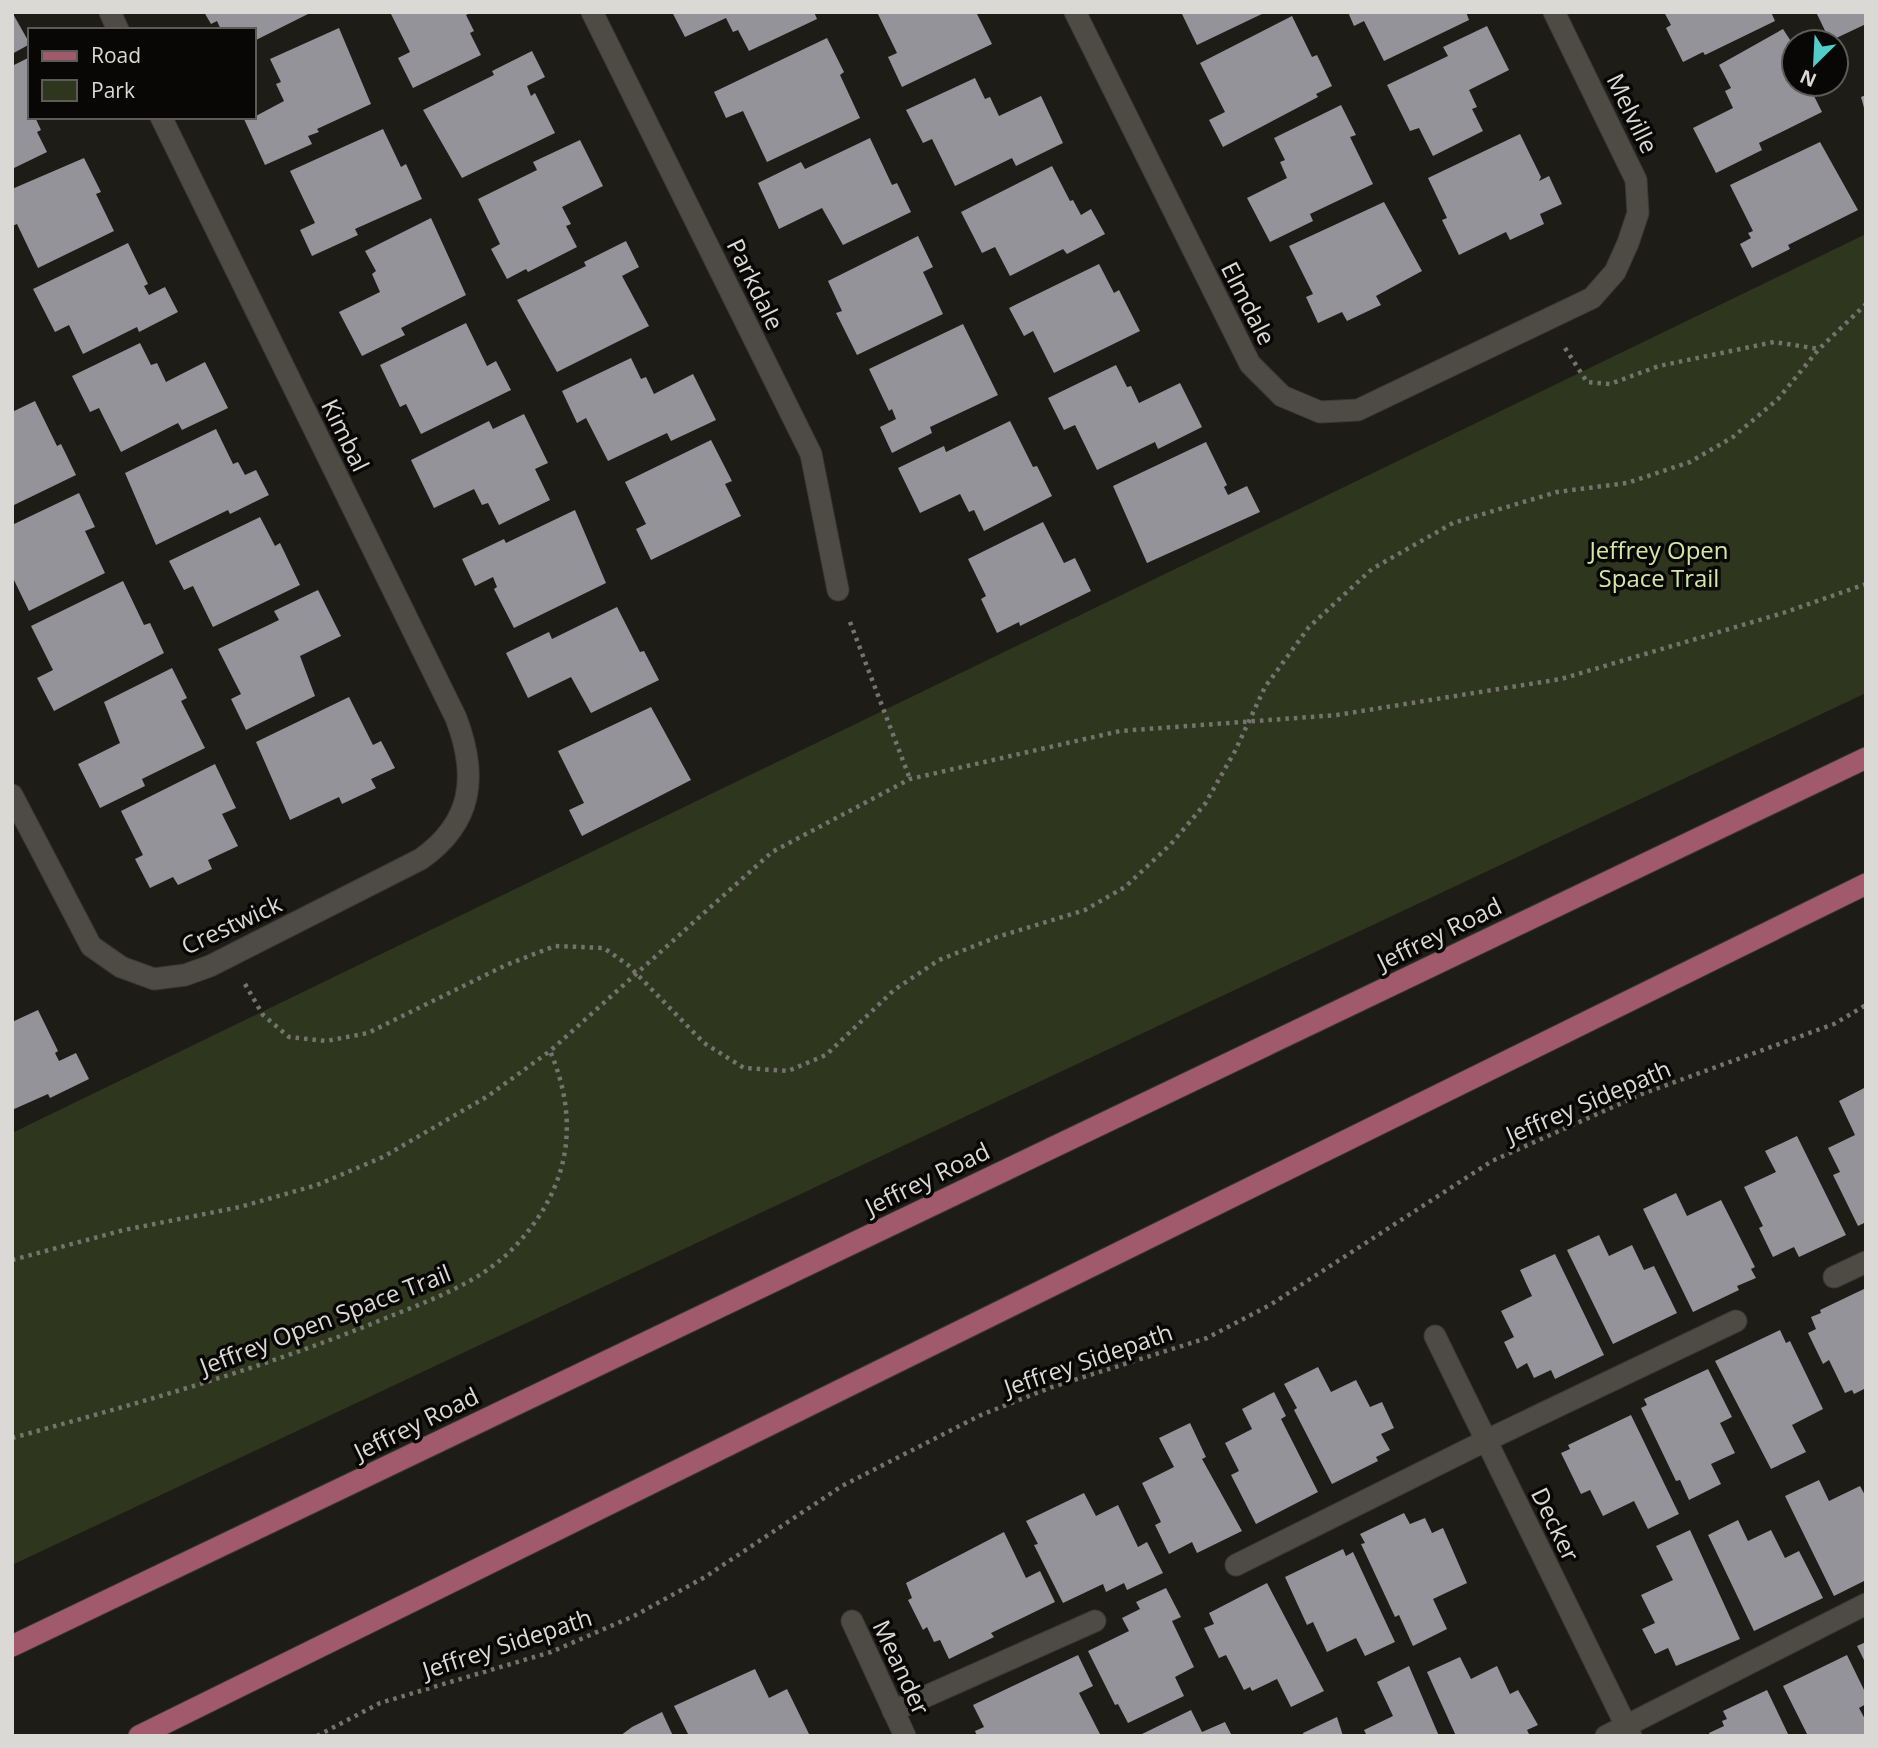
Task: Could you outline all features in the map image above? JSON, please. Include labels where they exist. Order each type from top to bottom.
[{"type":"main road","name":"Jeffrey Road","points":[[12,1646],[1866,758]]},
{"type":"main road","points":[[139,1736],[1866,884]]},
{"type":"street","points":[[110,12],[117,28]]},
{"type":"street","name":"Parkdale","points":[[592,12],[811,454],[838,590]]},
{"type":"street","name":"Elmdale","points":[[1075,12],[1250,364],[1282,396],[1320,412],[1358,410],[1592,298],[1615,272],[1628,243]]},
{"type":"street","name":"Melville","points":[[1554,12],[1636,180],[1638,213],[1628,243]]},
{"type":"street","name":"Kimbal","points":[[162,119],[456,718],[465,742],[469,780]]},
{"type":"street","name":"Crestwick","points":[[12,794],[91,946],[121,967],[154,979],[185,975],[228,957],[421,859],[444,842],[462,814],[469,780]]},
{"type":"street","points":[[1833,1278],[1866,1262]]},
{"type":"street","points":[[1236,1565],[1485,1441],[1736,1321]]},
{"type":"street","name":"Decker","points":[[1435,1336],[1628,1731]]},
{"type":"street","points":[[1606,1736],[1628,1731],[1866,1604]]},
{"type":"street","points":[[893,1711],[1095,1620]]},
{"type":"street","name":"Meander","points":[[852,1621],[905,1736]]},
{"type":"path","points":[[228,957],[263,1014],[289,1037],[326,1041],[368,1033],[506,965],[555,946],[604,948],[638,976],[704,1044],[744,1068],[788,1071],[826,1055],[894,990],[939,960],[997,937],[1086,910],[1125,887],[1171,844],[1205,804],[1265,687],[1309,627],[1372,569],[1454,523],[1557,492],[1627,483],[1690,462],[1733,437],[1778,399],[1819,349],[1866,304]]},
{"type":"path","points":[[1547,320],[1587,382],[1610,384],[1660,366],[1774,342],[1819,349]]},
{"type":"path","points":[[12,1260],[124,1230],[240,1207],[317,1185],[383,1157],[447,1122],[550,1051],[638,976],[772,852],[909,779],[1120,731],[1337,715],[1561,679],[1783,613],[1866,584]]},
{"type":"path","points":[[838,590],[909,779]]},
{"type":"path","name":"Jeffrey Sidepath","points":[[317,1736],[380,1703],[551,1652],[634,1616],[705,1577],[842,1486],[981,1415],[1052,1387],[1207,1338],[1270,1306],[1492,1161],[1642,1094],[1833,1024],[1866,1004]]},
{"type":"path","name":"Jeffrey Open Space Trail","points":[[12,1438],[209,1383],[260,1366],[407,1310],[469,1282],[494,1265],[518,1244],[537,1219],[554,1191],[565,1157],[568,1104],[564,1083],[550,1051]]},
{"type":"green space","name":"Jeffrey Open Space Trail","points":[[1866,234],[1866,693],[12,1565],[12,1133]]},
{"type":"building","points":[[12,12],[28,45],[12,54]]},
{"type":"building","points":[[204,12],[312,12],[256,40],[256,28],[220,28],[217,21],[211,24]]},
{"type":"building","points":[[390,12],[472,12],[466,15],[474,31],[470,33],[481,55],[413,88],[398,58],[410,52]]},
{"type":"building","points":[[672,12],[814,12],[817,19],[749,51],[738,30],[733,32],[726,18],[685,37]]},
{"type":"building","points":[[877,12],[976,12],[992,44],[902,87],[888,57],[897,53]]},
{"type":"building","points":[[1181,12],[1266,12],[1197,45]]},
{"type":"building","points":[[1348,12],[1466,12],[1469,20],[1384,61],[1364,21],[1354,26]]},
{"type":"building","points":[[1664,12],[1771,12],[1775,21],[1705,55],[1703,52],[1683,62],[1666,28],[1671,25]]},
{"type":"building","points":[[1816,12],[1866,12],[1866,24],[1850,32],[1850,28],[1824,28]]},
{"type":"building","points":[[1292,16],[1312,57],[1317,55],[1332,86],[1316,94],[1318,97],[1223,147],[1209,120],[1225,112],[1200,63]]},
{"type":"building","points":[[1487,26],[1509,70],[1469,90],[1477,107],[1472,109],[1483,131],[1433,156],[1419,128],[1410,131],[1387,85],[1448,56],[1443,47]]},
{"type":"building","points":[[339,28],[371,104],[317,129],[319,132],[308,136],[312,144],[265,165],[244,119],[256,119],[256,116],[284,101],[276,84],[281,82],[270,59]]},
{"type":"building","points":[[1780,31],[1780,98],[1815,98],[1822,112],[1759,143],[1762,150],[1716,173],[1693,128],[1733,108],[1725,91],[1731,88],[1719,65]]},
{"type":"building","points":[[827,38],[844,72],[840,75],[860,118],[767,162],[743,111],[726,118],[714,92]]},
{"type":"building","points":[[532,51],[545,77],[527,86],[531,96],[535,93],[555,133],[462,178],[423,110],[494,75],[492,71]]},
{"type":"building","points":[[28,58],[28,119],[36,119],[41,130],[37,132],[47,152],[12,169],[12,66]]},
{"type":"building","points":[[975,78],[985,99],[990,97],[999,116],[1041,96],[1063,143],[1016,166],[1012,158],[955,186],[932,139],[923,143],[906,110]]},
{"type":"building","points":[[1866,95],[1866,115],[1861,97]]},
{"type":"building","points":[[1341,105],[1356,135],[1350,137],[1373,184],[1310,214],[1313,221],[1270,242],[1247,198],[1287,178],[1280,162],[1285,160],[1274,138]]},
{"type":"building","points":[[383,129],[401,167],[406,164],[422,199],[355,229],[358,235],[312,256],[300,230],[315,223],[290,171]]},
{"type":"building","points":[[1520,134],[1541,177],[1539,181],[1549,176],[1562,204],[1540,214],[1544,224],[1510,240],[1506,232],[1459,255],[1442,220],[1447,218],[1428,178]]},
{"type":"building","points":[[870,138],[892,185],[897,183],[911,212],[843,245],[822,208],[779,229],[758,183],[801,162],[805,169]]},
{"type":"building","points":[[580,140],[603,186],[562,207],[571,224],[566,226],[577,247],[528,272],[526,269],[507,279],[491,249],[500,244],[478,199],[537,170],[533,162]]},
{"type":"building","points":[[1820,142],[1858,210],[1788,245],[1790,249],[1752,268],[1740,244],[1751,238],[1748,233],[1753,231],[1730,185]]},
{"type":"building","points":[[84,158],[101,192],[96,194],[114,231],[38,268],[17,224],[12,226],[12,189]]},
{"type":"building","points":[[1052,166],[1070,201],[1073,200],[1081,215],[1091,209],[1105,234],[1067,254],[1063,249],[1010,276],[995,247],[982,253],[961,212]]},
{"type":"building","points":[[1384,202],[1422,271],[1376,296],[1381,305],[1347,321],[1342,312],[1318,323],[1306,297],[1313,294],[1289,246]]},
{"type":"building","points":[[431,218],[466,295],[401,328],[405,335],[362,356],[339,312],[380,292],[372,274],[376,271],[365,251]]},
{"type":"building","points":[[918,236],[933,267],[923,272],[943,314],[857,355],[836,313],[842,311],[828,281]]},
{"type":"building","points":[[626,241],[639,267],[622,276],[649,326],[557,372],[517,300],[586,266],[584,262]]},
{"type":"building","points":[[128,243],[148,284],[144,286],[149,295],[165,287],[178,312],[139,332],[137,327],[83,354],[69,325],[55,332],[33,289]]},
{"type":"building","points":[[1099,264],[1114,293],[1119,290],[1140,331],[1054,373],[1033,331],[1024,336],[1009,308]]},
{"type":"building","points":[[466,323],[487,366],[496,361],[511,390],[421,434],[406,404],[400,407],[380,365]]},
{"type":"building","points":[[963,324],[998,395],[930,427],[932,433],[892,453],[880,427],[896,419],[892,409],[889,411],[869,369]]},
{"type":"building","points":[[140,343],[151,365],[157,363],[166,382],[205,362],[228,408],[182,430],[178,423],[121,452],[99,408],[90,412],[72,376]]},
{"type":"building","points":[[631,358],[641,379],[646,377],[654,394],[693,374],[716,420],[671,441],[667,433],[608,461],[586,418],[577,423],[562,391]]},
{"type":"building","points":[[1116,365],[1139,403],[1180,383],[1202,427],[1158,449],[1155,442],[1097,470],[1075,425],[1064,430],[1048,398]]},
{"type":"building","points":[[35,401],[57,446],[61,444],[76,475],[12,506],[12,412]]},
{"type":"building","points":[[524,414],[548,463],[535,469],[550,500],[499,525],[488,503],[482,505],[474,489],[434,508],[411,460],[489,421],[493,429]]},
{"type":"building","points":[[1010,421],[1033,467],[1037,466],[1052,496],[984,531],[974,510],[969,512],[960,494],[920,513],[898,468],[944,446],[946,452]]},
{"type":"building","points":[[216,429],[233,464],[238,462],[245,475],[256,470],[269,495],[230,514],[228,510],[156,545],[125,473]]},
{"type":"building","points":[[711,440],[732,481],[725,484],[741,516],[651,560],[636,529],[646,524],[625,482]]},
{"type":"building","points":[[1206,442],[1227,485],[1224,487],[1228,495],[1247,486],[1260,512],[1147,563],[1113,486]]},
{"type":"building","points":[[79,493],[95,527],[85,531],[105,573],[29,611],[12,576],[12,525]]},
{"type":"building","points":[[575,510],[606,583],[514,628],[494,589],[497,587],[493,577],[475,586],[462,559],[504,539],[506,543]]},
{"type":"building","points":[[260,517],[275,546],[280,543],[300,585],[213,627],[193,586],[184,590],[169,561]]},
{"type":"building","points":[[1043,522],[1064,563],[1075,558],[1091,591],[1020,626],[1019,622],[997,633],[981,599],[986,596],[968,559]]},
{"type":"building","points":[[123,581],[144,625],[150,623],[164,653],[54,711],[37,678],[53,670],[31,626]]},
{"type":"building","points":[[318,590],[341,636],[300,656],[315,696],[246,730],[231,699],[241,694],[218,649],[279,620],[274,611]]},
{"type":"building","points":[[617,607],[640,652],[644,651],[659,680],[591,713],[571,677],[528,698],[506,653],[549,632],[552,639]]},
{"type":"building","points":[[172,668],[187,698],[181,701],[205,748],[142,779],[145,786],[100,808],[78,764],[120,743],[104,702]]},
{"type":"building","points":[[349,697],[373,745],[381,741],[395,768],[371,779],[376,788],[342,804],[339,797],[290,820],[256,742]]},
{"type":"building","points":[[651,707],[691,780],[582,836],[569,810],[584,803],[558,751]]},
{"type":"building","points":[[215,764],[236,808],[222,814],[238,846],[208,860],[212,869],[178,885],[173,877],[150,888],[135,859],[143,855],[121,811]]},
{"type":"building","points":[[38,1010],[58,1051],[55,1053],[59,1061],[76,1053],[89,1079],[50,1098],[48,1094],[12,1110],[12,1022]]},
{"type":"building","points":[[1866,1087],[1866,1222],[1858,1226],[1833,1175],[1840,1172],[1828,1148],[1855,1135],[1839,1101]]},
{"type":"building","points":[[1797,1136],[1846,1235],[1799,1257],[1794,1247],[1773,1257],[1759,1228],[1763,1226],[1744,1187],[1776,1172],[1765,1151]]},
{"type":"building","points":[[1676,1193],[1687,1216],[1721,1200],[1755,1267],[1751,1269],[1756,1278],[1737,1286],[1739,1290],[1693,1312],[1643,1209]]},
{"type":"building","points":[[1599,1235],[1609,1256],[1632,1245],[1644,1270],[1654,1266],[1677,1313],[1613,1344],[1567,1250]]},
{"type":"building","points":[[1555,1254],[1604,1355],[1555,1379],[1551,1370],[1534,1378],[1527,1363],[1517,1369],[1504,1342],[1514,1337],[1501,1311],[1532,1296],[1520,1270]]},
{"type":"building","points":[[1866,1288],[1866,1388],[1854,1394],[1852,1390],[1845,1393],[1829,1360],[1823,1364],[1808,1333],[1816,1329],[1811,1317]]},
{"type":"building","points":[[1780,1330],[1786,1343],[1790,1341],[1823,1409],[1792,1425],[1806,1452],[1771,1469],[1715,1361]]},
{"type":"building","points":[[1318,1367],[1331,1392],[1356,1380],[1370,1407],[1382,1402],[1394,1428],[1381,1434],[1390,1450],[1376,1457],[1378,1461],[1332,1484],[1294,1410],[1297,1408],[1284,1384]]},
{"type":"building","points":[[1708,1369],[1732,1417],[1720,1423],[1735,1453],[1711,1464],[1721,1484],[1689,1500],[1680,1480],[1676,1481],[1641,1408],[1647,1405],[1644,1399]]},
{"type":"building","points":[[1274,1392],[1286,1416],[1281,1419],[1318,1492],[1256,1524],[1231,1475],[1239,1471],[1225,1443],[1252,1429],[1242,1409]]},
{"type":"building","points":[[1631,1415],[1679,1514],[1648,1529],[1634,1501],[1603,1516],[1590,1490],[1581,1494],[1561,1453],[1570,1449],[1568,1445]]},
{"type":"building","points":[[1190,1423],[1206,1457],[1202,1459],[1242,1531],[1197,1553],[1192,1542],[1169,1554],[1155,1525],[1161,1522],[1142,1483],[1174,1467],[1159,1438]]},
{"type":"building","points":[[1819,1480],[1829,1501],[1860,1486],[1866,1497],[1866,1580],[1834,1596],[1785,1496]]},
{"type":"building","points":[[1084,1493],[1096,1516],[1118,1505],[1138,1547],[1147,1542],[1163,1573],[1127,1590],[1124,1583],[1106,1592],[1103,1584],[1063,1603],[1034,1545],[1038,1544],[1026,1521]]},
{"type":"building","points":[[1404,1513],[1410,1524],[1425,1518],[1432,1533],[1443,1528],[1467,1583],[1433,1599],[1447,1629],[1413,1646],[1399,1615],[1395,1617],[1361,1544],[1365,1543],[1360,1534]]},
{"type":"building","points":[[1738,1520],[1748,1541],[1771,1530],[1785,1558],[1799,1551],[1823,1598],[1754,1631],[1708,1535]]},
{"type":"building","points":[[1690,1530],[1740,1639],[1676,1666],[1668,1648],[1655,1654],[1642,1629],[1655,1623],[1641,1595],[1673,1580],[1656,1546]]},
{"type":"building","points":[[1004,1532],[1026,1578],[1040,1571],[1055,1602],[991,1633],[994,1637],[949,1659],[940,1640],[934,1642],[927,1627],[923,1630],[908,1600],[912,1598],[906,1583]]},
{"type":"building","points":[[1343,1549],[1346,1556],[1353,1552],[1395,1642],[1365,1656],[1356,1638],[1327,1652],[1313,1622],[1307,1625],[1285,1577]]},
{"type":"building","points":[[1267,1583],[1324,1691],[1291,1707],[1277,1679],[1252,1691],[1250,1687],[1244,1690],[1226,1655],[1219,1658],[1204,1628],[1214,1624],[1209,1613]]},
{"type":"building","points":[[1166,1588],[1181,1617],[1172,1621],[1194,1667],[1175,1677],[1184,1696],[1128,1723],[1118,1704],[1115,1705],[1088,1651],[1129,1631],[1122,1618],[1140,1609],[1136,1602]]},
{"type":"building","points":[[1866,1642],[1866,1664],[1857,1646]]},
{"type":"building","points":[[1078,1655],[1093,1686],[1079,1693],[1101,1736],[977,1736],[975,1731],[984,1727],[973,1705]]},
{"type":"building","points":[[1847,1655],[1866,1694],[1866,1704],[1859,1708],[1866,1721],[1866,1736],[1808,1736],[1783,1686]]},
{"type":"building","points":[[1460,1657],[1471,1679],[1497,1666],[1510,1694],[1518,1690],[1538,1725],[1527,1730],[1530,1736],[1456,1736],[1427,1672]]},
{"type":"building","points":[[1409,1666],[1439,1736],[1367,1736],[1364,1730],[1393,1716],[1377,1682]]},
{"type":"building","points":[[755,1669],[769,1698],[787,1689],[810,1736],[689,1736],[674,1706]]},
{"type":"building","points":[[1767,1690],[1789,1736],[1710,1736],[1709,1733],[1724,1726],[1722,1721],[1727,1719],[1723,1711]]},
{"type":"building","points":[[1191,1710],[1202,1732],[1225,1722],[1232,1736],[1138,1736]]},
{"type":"building","points":[[662,1712],[673,1736],[620,1736],[632,1727]]},
{"type":"building","points":[[1337,1717],[1343,1736],[1304,1736],[1303,1733]]}]
